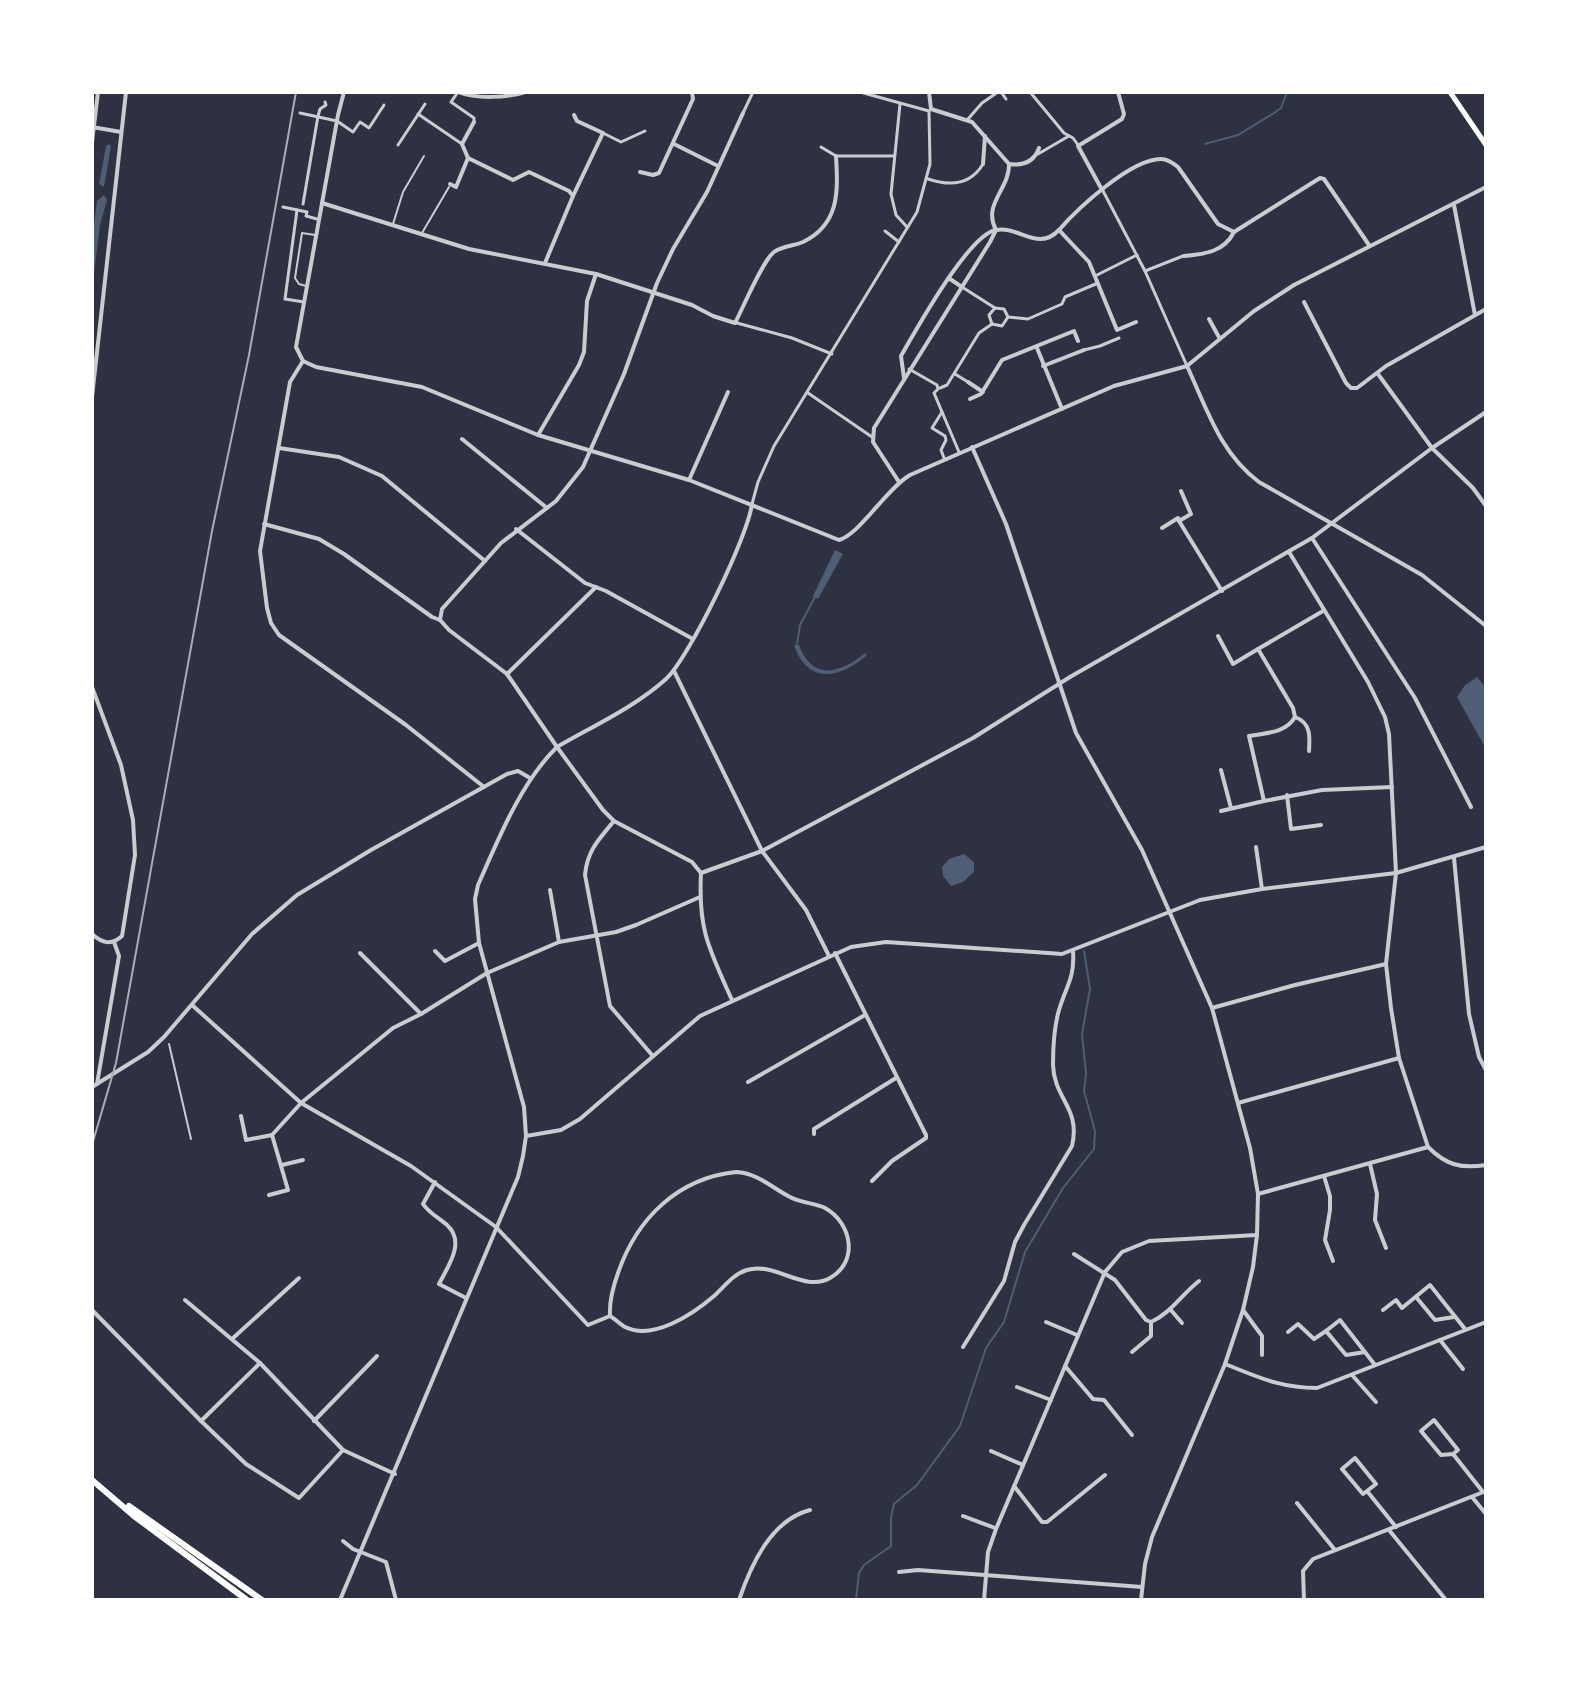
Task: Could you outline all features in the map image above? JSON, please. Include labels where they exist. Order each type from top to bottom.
[{"type":"main road","points":[[1450,92],[1486,145]]},
{"type":"main road","points":[[92,1480],[134,1516],[247,1600]]},
{"type":"main road","points":[[118,1501],[137,1511],[262,1600]]},
{"type":"street","points":[[92,142],[98,92]]},
{"type":"street","points":[[92,397],[126,92]]},
{"type":"street","points":[[344,92],[296,347],[303,361],[316,367],[422,387],[538,435],[689,480],[839,540],[850,535],[899,482],[944,458],[1114,386],[1187,366],[1274,297],[1369,245],[1486,187]]},
{"type":"street","points":[[462,144],[474,118],[451,102],[458,92],[466,95],[513,95],[525,92]]},
{"type":"street","points":[[640,172],[659,173],[693,99],[692,92]]},
{"type":"street","points":[[440,620],[442,609],[485,561],[516,529],[548,508],[583,467],[624,374],[653,292],[673,249],[707,192],[753,92]]},
{"type":"street","points":[[860,92],[968,119],[985,136],[1009,164],[1009,173],[991,208],[996,230]]},
{"type":"street","points":[[340,1600],[518,1177],[526,1136],[517,1077],[479,943],[475,899],[478,885],[530,778],[557,747],[649,693],[674,671],[693,639],[732,560],[765,463],[917,212],[928,179],[931,151],[929,92]]},
{"type":"street","points":[[968,119],[982,103],[1000,92],[1006,99]]},
{"type":"street","points":[[1028,92],[1078,146],[1145,271],[1221,442],[1243,470],[1422,575],[1486,626]]},
{"type":"street","points":[[1078,146],[1122,119],[1124,114],[1118,92]]},
{"type":"street","points":[[303,204],[318,116],[325,102]]},
{"type":"street","points":[[398,145],[425,104]]},
{"type":"street","points":[[900,104],[891,194],[896,215],[907,227]]},
{"type":"street","points":[[300,113],[337,121],[353,132],[360,122],[369,128],[384,105]]},
{"type":"street","points":[[418,114],[462,144],[468,158],[513,180],[529,172],[569,191],[573,196]]},
{"type":"street","points":[[574,115],[577,121],[621,142],[645,131]]},
{"type":"street","points":[[93,128],[121,132]]},
{"type":"street","points":[[545,263],[603,133]]},
{"type":"street","points":[[928,179],[957,184],[972,177],[983,164],[985,136]]},
{"type":"street","points":[[1009,164],[1022,164],[1069,136]]},
{"type":"street","points":[[674,144],[718,166]]},
{"type":"street","points":[[821,147],[836,156],[894,156]]},
{"type":"street","points":[[1036,155],[1039,148]]},
{"type":"street","points":[[735,323],[769,257],[811,237],[831,217],[838,197],[836,156]]},
{"type":"street","points":[[450,184],[456,187],[468,158]]},
{"type":"street","points":[[904,378],[901,356],[972,244],[996,230],[1014,231],[1039,240],[1051,237],[1101,188],[1153,161],[1169,161],[1178,167],[1218,224],[1234,232]]},
{"type":"street","points":[[1145,271],[1184,256],[1217,249],[1228,243],[1234,232],[1320,178],[1326,182],[1369,245]]},
{"type":"street","points":[[322,203],[469,249],[596,274],[832,354]]},
{"type":"street","points":[[1454,205],[1475,315]]},
{"type":"street","points":[[283,207],[307,212],[306,216],[319,219]]},
{"type":"street","points":[[297,210],[285,299],[304,302]]},
{"type":"street","points":[[872,437],[876,424],[996,230]]},
{"type":"street","points":[[1043,366],[1119,338],[1087,259],[1059,230]]},
{"type":"street","points":[[885,231],[899,242]]},
{"type":"street","points":[[1095,276],[1137,255]]},
{"type":"street","points":[[538,435],[584,352],[587,301],[596,274]]},
{"type":"street","points":[[950,279],[995,308],[1004,309],[1008,317]]},
{"type":"street","points":[[1008,317],[1028,319],[1062,304],[1065,297],[1098,283]]},
{"type":"street","points":[[1304,302],[1351,388],[1357,388],[1386,366],[1486,309]]},
{"type":"street","points":[[992,324],[989,315],[995,308]]},
{"type":"street","points":[[959,452],[934,393],[947,385],[979,333],[992,324],[1002,326],[1008,317]]},
{"type":"street","points":[[1209,319],[1220,339]]},
{"type":"street","points":[[1117,330],[1136,322]]},
{"type":"street","points":[[92,328],[100,329]]},
{"type":"street","points":[[970,399],[983,392],[1002,360],[1074,331],[1078,341]]},
{"type":"street","points":[[1036,348],[1062,409]]},
{"type":"street","points":[[303,361],[290,382],[260,551],[271,623],[279,635],[406,725],[484,787]]},
{"type":"street","points":[[909,369],[940,388]]},
{"type":"street","points":[[955,374],[983,392]]},
{"type":"street","points":[[1378,374],[1432,448],[1473,488],[1486,506]]},
{"type":"street","points":[[689,480],[728,392]]},
{"type":"street","points":[[808,393],[872,437],[899,482]]},
{"type":"street","points":[[942,412],[932,428],[945,436],[941,450],[944,458]]},
{"type":"street","points":[[701,873],[762,851],[973,738],[1058,684],[1312,538],[1432,448],[1486,412]]},
{"type":"street","points":[[462,439],[548,508]]},
{"type":"street","points":[[972,447],[1006,524],[1076,733],[1142,850],[1212,1008],[1238,1103],[1258,1194],[1253,1267],[1243,1310],[1225,1364],[1152,1537],[1141,1600]]},
{"type":"street","points":[[279,448],[339,457],[382,476],[485,561]]},
{"type":"street","points":[[1179,521],[1191,514],[1181,491]]},
{"type":"street","points":[[1162,528],[1178,518],[1222,591]]},
{"type":"street","points":[[264,524],[319,539],[440,620],[507,674],[557,747],[614,821],[692,862],[701,873],[700,897],[705,940],[732,1000]]},
{"type":"street","points":[[516,529],[585,583],[693,639]]},
{"type":"street","points":[[1312,538],[1415,698],[1471,807]]},
{"type":"street","points":[[1289,552],[1368,682],[1385,717],[1389,734],[1396,873],[1386,964],[1399,1058],[1428,1147],[1440,1159],[1454,1166],[1486,1165]]},
{"type":"street","points":[[507,674],[596,587]]},
{"type":"street","points":[[1218,636],[1233,664],[1323,611]]},
{"type":"street","points":[[1258,649],[1293,708],[1295,717],[1283,729],[1249,736],[1264,801]]},
{"type":"street","points":[[674,671],[762,851],[806,910],[832,955],[926,1138],[892,1161],[872,1181]]},
{"type":"street","points":[[92,687],[121,765],[135,855],[124,932],[114,942],[103,942],[92,934]]},
{"type":"street","points":[[1295,717],[1303,720],[1310,731],[1309,751]]},
{"type":"street","points":[[1221,770],[1231,808]]},
{"type":"street","points":[[94,1086],[148,1052],[164,1037],[252,934],[297,895],[513,771],[530,778]]},
{"type":"street","points":[[1221,811],[1322,790],[1392,787]]},
{"type":"street","points":[[1287,795],[1291,829],[1321,825]]},
{"type":"street","points":[[614,821],[592,847],[585,875],[610,1006],[652,1055]]},
{"type":"street","points":[[1256,847],[1262,889]]},
{"type":"street","points":[[526,1136],[561,1130],[580,1119],[700,1016],[832,955],[871,942],[1048,954],[1073,951],[1200,900],[1262,889],[1396,873],[1486,847]]},
{"type":"street","points":[[1454,858],[1469,1014],[1479,1057],[1486,1070]]},
{"type":"street","points":[[550,890],[559,942]]},
{"type":"street","points":[[241,1116],[246,1140],[272,1135],[301,1103],[393,1028],[487,973],[559,942],[636,925],[700,897]]},
{"type":"street","points":[[94,1086],[119,956],[114,942]]},
{"type":"street","points":[[435,951],[445,961],[479,943]]},
{"type":"street","points":[[963,1347],[1004,1281],[1015,1242],[1072,1146],[1075,1134],[1073,1116],[1055,1085],[1053,1066],[1058,1014],[1075,969],[1073,951]]},
{"type":"street","points":[[360,953],[421,1014]]},
{"type":"street","points":[[1212,1008],[1386,964]]},
{"type":"street","points":[[192,1005],[301,1103],[411,1166],[496,1227],[588,1325],[610,1316]]},
{"type":"street","points":[[748,1082],[865,1015]]},
{"type":"street","points":[[164,1037],[169,1044]]},
{"type":"street","points":[[1238,1103],[1399,1058]]},
{"type":"street","points":[[814,1134],[814,1129],[896,1078]]},
{"type":"street","points":[[269,1195],[288,1190],[272,1135]]},
{"type":"street","points":[[1258,1194],[1428,1147]]},
{"type":"street","points":[[282,1165],[303,1160]]},
{"type":"street","points":[[1370,1164],[1377,1194],[1375,1220],[1386,1248]]},
{"type":"street","points":[[736,1172],[750,1174],[790,1197],[825,1208],[845,1227],[849,1248],[846,1260],[830,1278],[805,1280],[750,1268],[735,1276],[700,1307],[669,1324],[636,1330],[625,1327],[610,1316],[613,1286],[629,1244],[639,1229],[666,1200],[707,1177],[736,1172]]},
{"type":"street","points":[[1324,1176],[1330,1196],[1325,1240],[1333,1261]]},
{"type":"street","points":[[435,1182],[423,1204],[450,1228],[456,1238],[456,1248],[439,1284],[467,1298]]},
{"type":"street","points":[[984,1600],[988,1552],[996,1529],[1105,1272],[1122,1252],[1149,1241],[1257,1235]]},
{"type":"street","points":[[1074,1254],[1115,1280],[1146,1320],[1151,1322]]},
{"type":"street","points":[[232,1339],[299,1278]]},
{"type":"street","points":[[1151,1322],[1170,1309],[1199,1281]]},
{"type":"street","points":[[1383,1310],[1396,1300],[1402,1308],[1430,1285],[1466,1330]]},
{"type":"street","points":[[1416,1297],[1435,1320],[1455,1317]]},
{"type":"street","points":[[185,1300],[260,1363],[343,1450],[395,1474]]},
{"type":"street","points":[[1170,1309],[1182,1323]]},
{"type":"street","points":[[92,1310],[246,1464],[299,1498],[343,1450]]},
{"type":"street","points":[[1243,1310],[1262,1336],[1262,1355]]},
{"type":"street","points":[[1288,1332],[1298,1324],[1314,1339],[1340,1320],[1375,1365]]},
{"type":"street","points":[[1046,1322],[1077,1335]]},
{"type":"street","points":[[1132,1352],[1151,1336],[1151,1322]]},
{"type":"street","points":[[1225,1364],[1270,1383],[1292,1388],[1317,1388],[1486,1322]]},
{"type":"street","points":[[1326,1331],[1346,1355],[1365,1352]]},
{"type":"street","points":[[1440,1340],[1463,1369]]},
{"type":"street","points":[[314,1421],[377,1356]]},
{"type":"street","points":[[201,1421],[260,1363]]},
{"type":"street","points":[[1065,1366],[1093,1399],[1104,1400],[1132,1435]]},
{"type":"street","points":[[1352,1375],[1376,1402]]},
{"type":"street","points":[[1017,1387],[1051,1400]]},
{"type":"street","points":[[1434,1420],[1458,1450],[1453,1454],[1441,1455],[1421,1431],[1434,1420]]},
{"type":"street","points":[[991,1451],[1023,1465]]},
{"type":"street","points":[[1304,1600],[1302,1583],[1306,1566],[1313,1559],[1485,1492],[1453,1454]]},
{"type":"street","points":[[1355,1458],[1376,1484],[1367,1491],[1363,1494],[1342,1469],[1355,1458]]},
{"type":"street","points":[[1014,1486],[1042,1522],[1047,1522],[1105,1475]]},
{"type":"street","points":[[1367,1491],[1396,1527]]},
{"type":"street","points":[[1472,1497],[1486,1514]]},
{"type":"street","points":[[1297,1503],[1335,1550]]},
{"type":"street","points":[[739,1600],[752,1567],[776,1532],[792,1516],[810,1510]]},
{"type":"street","points":[[963,1516],[996,1529]]},
{"type":"street","points":[[1389,1530],[1446,1600]]},
{"type":"street","points":[[343,1541],[361,1553],[386,1562],[396,1600]]},
{"type":"street","points":[[899,1572],[918,1570],[1142,1587]]},
{"type":"lane","points":[[393,225],[403,192],[424,156]]},
{"type":"lane","points":[[422,234],[450,184]]},
{"type":"lane","points":[[307,286],[299,284],[295,278],[302,233],[317,235]]},
{"type":"lane","points":[[169,1044],[191,1139]]},
{"type":"water","points":[[109,144],[104,187],[99,184],[106,146]]},
{"type":"water","points":[[104,195],[107,200],[100,225],[92,290],[92,239],[97,201]]},
{"type":"water","points":[[835,550],[843,554],[818,599],[813,596]]},
{"type":"water","points":[[794,645],[799,645],[812,665],[820,669],[837,669],[865,653],[867,655],[847,669],[826,674],[808,667]]},
{"type":"water","points":[[1477,677],[1486,688],[1486,749],[1457,697],[1465,685]]},
{"type":"water","points":[[964,854],[974,862],[974,872],[963,882],[951,886],[943,876],[942,867],[949,859]]},
{"type":"waterway","points":[[1205,144],[1238,135],[1274,113],[1281,108],[1287,92]]},
{"type":"waterway","points":[[797,644],[800,625],[816,595]]},
{"type":"waterway","points":[[856,1600],[859,1573],[864,1565],[891,1546],[894,1504],[917,1485],[960,1426],[986,1348],[1004,1322],[1025,1252],[1063,1188],[1094,1149],[1095,1131],[1084,1091],[1086,1073],[1082,1034],[1090,989],[1084,951]]},
{"type":"railway","points":[[92,1145],[116,1063],[212,531],[249,355],[296,92]]}]
